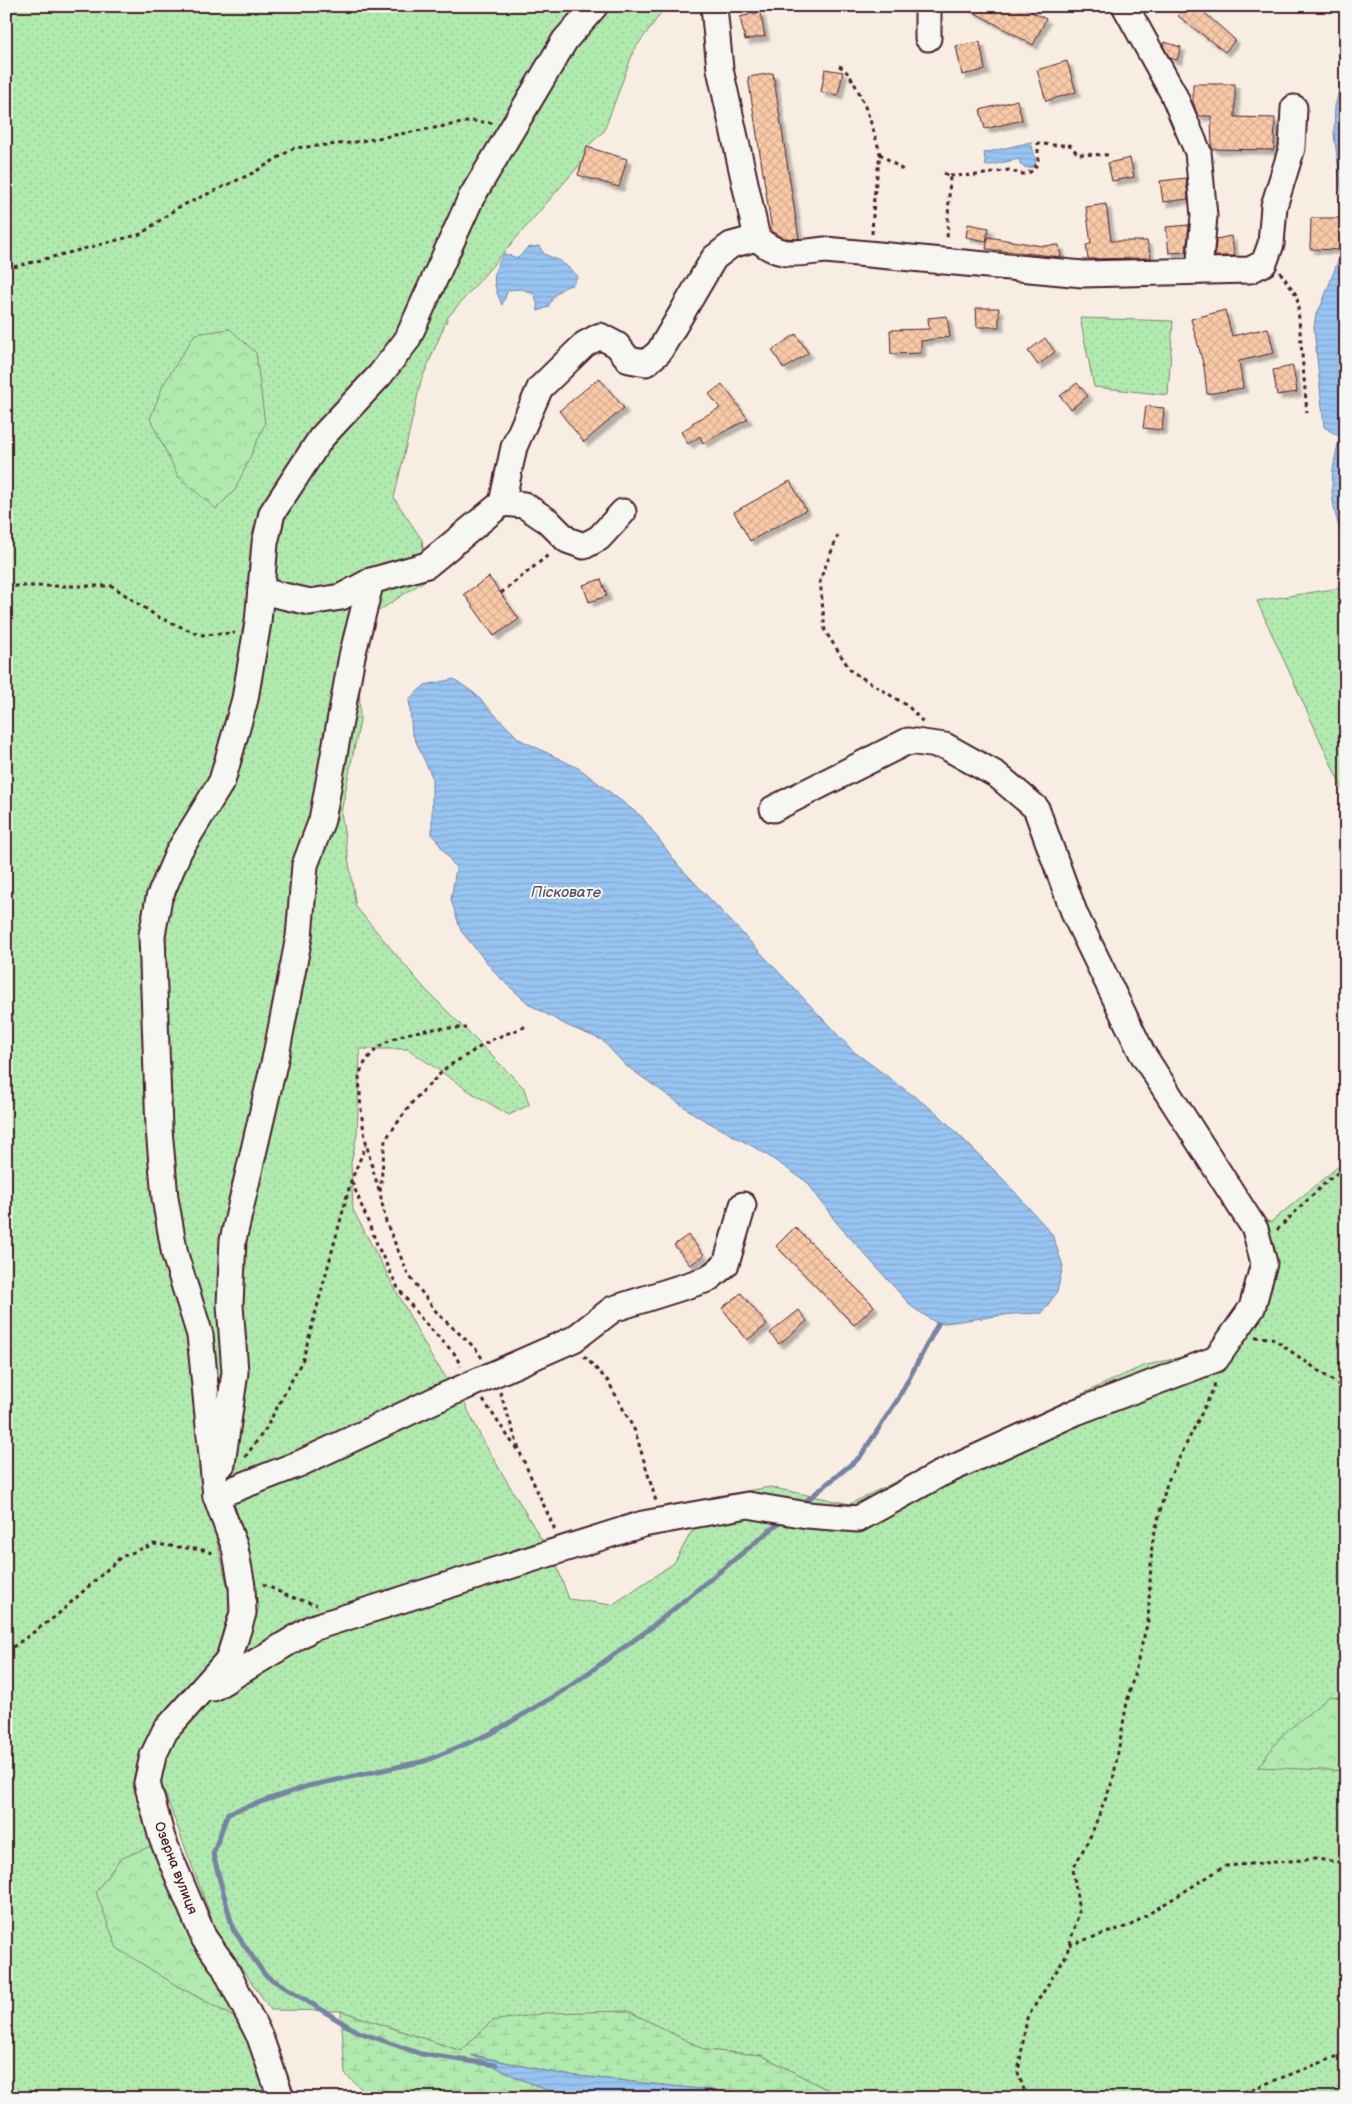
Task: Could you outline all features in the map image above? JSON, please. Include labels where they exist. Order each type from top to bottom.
[{"type":"street","name":"Озерна вулиця","points":[[281,2098],[260,2038],[224,1966],[204,1938],[162,1838],[148,1784],[153,1756],[166,1731],[229,1659],[243,1613],[242,1586],[235,1548],[216,1496],[200,1335],[175,1254],[165,1198],[158,1129],[152,935],[159,898],[179,851],[222,781],[245,698],[256,636],[265,543],[272,514],[321,438],[380,375],[407,340],[471,198],[565,40],[595,6]]},
{"type":"street","points":[[714,6],[720,70],[757,238],[767,248],[788,254],[825,250],[1083,274],[1250,270],[1264,263],[1271,244],[1274,206],[1292,148],[1294,108]]},
{"type":"street","points":[[928,6],[928,38]]},
{"type":"street","points":[[1125,6],[1173,93],[1198,152],[1204,216],[1199,271]]},
{"type":"street","points":[[261,591],[310,602],[341,597],[371,580],[427,565],[502,502],[514,447],[540,388],[585,344],[600,336],[617,345],[629,360],[646,363],[659,352],[714,258],[730,245],[757,238]]},
{"type":"street","points":[[502,502],[524,505],[548,521],[567,540],[584,546],[599,538],[623,512]]},
{"type":"street","points":[[371,580],[352,656],[322,820],[304,865],[299,937],[276,1055],[234,1240],[230,1305],[235,1372],[216,1496],[301,1463],[574,1339],[613,1309],[708,1279],[726,1264],[743,1205]]},
{"type":"street","points":[[195,1698],[312,1628],[643,1524],[748,1505],[807,1516],[858,1519],[938,1475],[1076,1412],[1216,1359],[1252,1308],[1264,1263],[1255,1229],[1142,1053],[1075,914],[1036,808],[997,775],[945,746],[908,741],[773,809]]},
{"type":"path","points":[[839,66],[852,76],[876,135],[880,154],[874,197],[871,255]]},
{"type":"path","points":[[6,269],[141,234],[177,208],[253,173],[294,148],[350,144],[472,121],[497,124]]},
{"type":"path","points":[[944,173],[950,176],[979,175],[1009,170],[1026,174],[1034,170],[1038,160],[1038,143],[1049,146],[1070,145],[1078,154],[1108,155]]},
{"type":"path","points":[[880,154],[903,170]]},
{"type":"path","points":[[946,261],[950,176]]},
{"type":"path","points":[[1264,263],[1281,272],[1297,296],[1307,413]]},
{"type":"path","points":[[838,535],[820,580],[826,631],[851,671],[908,706],[945,746]]},
{"type":"path","points":[[500,593],[567,540]]},
{"type":"path","points":[[6,586],[112,586],[158,617],[200,634],[239,633],[256,636]]},
{"type":"path","points":[[380,1193],[385,1140],[414,1100],[448,1067],[493,1039],[527,1026]]},
{"type":"path","points":[[466,1028],[436,1027],[390,1040],[372,1053],[359,1074],[360,1108],[366,1145],[386,1222],[408,1274],[438,1314],[474,1348],[495,1375],[521,1455],[564,1549]]},
{"type":"path","points":[[243,1459],[265,1430],[303,1359],[351,1181],[366,1145]]},
{"type":"path","points":[[1259,1245],[1290,1218],[1326,1182],[1346,1166]]},
{"type":"path","points":[[351,1181],[379,1249],[398,1288],[423,1321],[454,1353],[470,1386],[490,1408],[521,1455]]},
{"type":"path","points":[[1232,1336],[1272,1338],[1346,1390]]},
{"type":"path","points":[[574,1339],[585,1357],[608,1381],[635,1432],[663,1520]]},
{"type":"path","points":[[1027,2098],[1018,2073],[1027,2018],[1066,1956],[1080,1912],[1073,1869],[1091,1835],[1113,1780],[1127,1702],[1148,1621],[1152,1544],[1167,1483],[1214,1388],[1216,1359]]},
{"type":"path","points":[[6,1652],[56,1616],[121,1557],[154,1544],[203,1550],[238,1562],[257,1581],[288,1596],[324,1607]]},
{"type":"path","points":[[1069,1946],[1131,1925],[1224,1866],[1316,1859],[1346,1863]]},
{"type":"path","points":[[1229,2098],[1346,2054]]},
{"type":"green space","points":[[6,6],[584,6],[403,332],[270,497],[244,660],[215,781],[179,827],[145,933],[147,1053],[155,1214],[193,1341],[202,1474],[231,1603],[213,1663],[163,1721],[153,1845],[174,1984],[243,2022],[269,2098],[6,2098]]},
{"type":"green space","points":[[604,6],[666,6],[634,50],[604,131],[587,147],[582,162],[448,317],[421,381],[394,498],[422,540],[427,579],[374,614],[359,657],[360,721],[341,812],[356,907],[424,988],[524,1088],[529,1105],[509,1115],[472,1093],[408,1049],[360,1049],[357,1134],[351,1163],[353,1210],[431,1356],[465,1404],[483,1441],[556,1564],[569,1599],[612,1605],[674,1563],[711,1497],[770,1487],[850,1504],[964,1448],[1143,1366],[1207,1351],[1250,1325],[1257,1219],[1271,1222],[1346,1160],[1346,2098],[843,2098],[761,2055],[705,2050],[628,2011],[492,2021],[461,2051],[341,2011],[271,2010],[217,1933],[157,1772],[175,1736],[201,1709],[244,1651],[259,1607],[231,1502],[214,1406],[173,1217],[159,935],[165,896],[227,785],[280,513],[329,441],[387,380],[475,206],[569,44]]},
{"type":"green space","points":[[1080,318],[1173,321],[1168,395],[1094,387]]},
{"type":"green space","points":[[230,329],[256,353],[265,424],[235,490],[216,509],[178,476],[150,419],[163,385],[195,334]]},
{"type":"green space","points":[[1346,587],[1346,797],[1257,601]]},
{"type":"green space","points":[[1330,1696],[1346,1699],[1346,1771],[1258,1767],[1282,1735]]},
{"type":"green space","points":[[153,1845],[243,2022],[174,1984],[117,1948],[96,1892],[120,1859]]},
{"type":"green space","points":[[341,2011],[461,2051],[492,2021],[546,2013],[628,2011],[705,2050],[761,2055],[843,2098],[742,2098],[737,2093],[560,2074],[474,2055],[516,2077],[566,2098],[371,2098],[345,2074]]},
{"type":"water","points":[[1346,66],[1346,546],[1336,517],[1332,492],[1333,467],[1340,437],[1324,427],[1314,328],[1316,314],[1321,306],[1342,250],[1344,209],[1334,134],[1335,106]]},
{"type":"water","points":[[1031,142],[1036,162],[1033,167],[1027,168],[1021,165],[1019,159],[986,166],[984,153]]},
{"type":"water","points":[[539,246],[544,254],[562,262],[578,276],[572,285],[557,293],[548,307],[538,311],[534,294],[522,289],[508,290],[502,305],[494,279],[497,267],[504,254],[518,258],[527,248]]},
{"type":"water","name":"Пісковате","points":[[454,679],[474,693],[519,739],[580,769],[642,817],[678,865],[853,1051],[938,1114],[1004,1180],[1052,1234],[1063,1266],[1057,1292],[1042,1313],[1012,1314],[938,1324],[912,1307],[836,1222],[807,1182],[761,1151],[697,1116],[625,1065],[602,1040],[568,1026],[530,1005],[498,976],[461,931],[451,900],[456,868],[432,834],[432,777],[412,733],[409,699],[425,685]]},
{"type":"water","points":[[471,2055],[560,2074],[737,2093],[742,2098],[566,2098]]},
{"type":"building","points":[[963,6],[1020,6],[1046,19],[1033,45]]},
{"type":"building","points":[[1185,6],[1197,6],[1235,40],[1225,52],[1178,16]]},
{"type":"building","points":[[760,12],[765,36],[745,40],[740,17]]},
{"type":"building","points":[[980,42],[985,70],[962,75],[956,46]]},
{"type":"building","points":[[1164,42],[1181,47],[1177,60],[1170,58],[1163,46]]},
{"type":"building","points":[[1067,61],[1076,92],[1046,101],[1037,70]]},
{"type":"building","points":[[825,69],[843,72],[838,95],[821,92]]},
{"type":"building","points":[[773,73],[799,239],[784,238],[772,231],[748,77]]},
{"type":"building","points":[[1193,84],[1235,84],[1235,117],[1275,118],[1274,150],[1212,149],[1211,116],[1198,116],[1193,102]]},
{"type":"building","points":[[1017,100],[1022,120],[985,129],[980,110]]},
{"type":"building","points":[[587,147],[627,159],[619,187],[578,175]]},
{"type":"building","points":[[1130,158],[1134,177],[1112,181],[1108,163]]},
{"type":"building","points":[[1186,178],[1188,199],[1163,202],[1160,181]]},
{"type":"building","points":[[1106,204],[1111,241],[1147,241],[1151,258],[1088,259],[1086,245],[1091,244],[1086,207]]},
{"type":"building","points":[[1311,218],[1343,218],[1342,250],[1310,249]]},
{"type":"building","points":[[968,224],[989,228],[986,241],[966,237]]},
{"type":"building","points":[[1189,225],[1186,252],[1169,253],[1166,227]]},
{"type":"building","points":[[1231,236],[1235,256],[1215,256],[1216,239]]},
{"type":"building","points":[[988,237],[1042,246],[1059,245],[1061,257],[986,249]]},
{"type":"building","points":[[976,308],[999,308],[999,327],[977,327]]},
{"type":"building","points":[[1225,310],[1232,336],[1268,328],[1274,353],[1239,361],[1243,388],[1207,394],[1204,367],[1191,319]]},
{"type":"building","points":[[947,316],[950,337],[921,341],[921,353],[891,354],[890,330],[929,329],[928,318]]},
{"type":"building","points":[[796,334],[808,353],[784,369],[772,350]]},
{"type":"building","points":[[1045,338],[1055,352],[1038,365],[1028,351]]},
{"type":"building","points":[[1293,366],[1297,392],[1277,395],[1273,370]]},
{"type":"building","points":[[599,378],[624,408],[584,442],[559,411]]},
{"type":"building","points":[[1077,383],[1088,396],[1071,409],[1060,396]]},
{"type":"building","points":[[722,384],[748,419],[703,443],[700,436],[688,444],[681,432],[692,423],[720,408],[709,394]]},
{"type":"building","points":[[1146,406],[1164,408],[1162,430],[1143,428]]},
{"type":"building","points":[[790,481],[806,510],[750,541],[734,512]]},
{"type":"building","points":[[489,577],[519,619],[494,636],[464,594]]},
{"type":"building","points":[[601,579],[607,596],[589,602],[583,585]]},
{"type":"building","points":[[795,1227],[874,1306],[854,1325],[776,1246]]},
{"type":"building","points":[[688,1235],[704,1255],[690,1265],[674,1245]]},
{"type":"building","points":[[741,1293],[767,1325],[747,1340],[722,1308]]},
{"type":"building","points":[[799,1310],[807,1321],[779,1344],[770,1333]]},
{"type":"waterway","points":[[800,1506],[860,1457],[898,1399],[938,1324]]},
{"type":"waterway","points":[[496,2065],[421,2054],[356,2031],[265,1975],[233,1929],[213,1854],[228,1813],[308,1786],[425,1761],[492,1733],[566,1689],[648,1630],[784,1519]]}]
